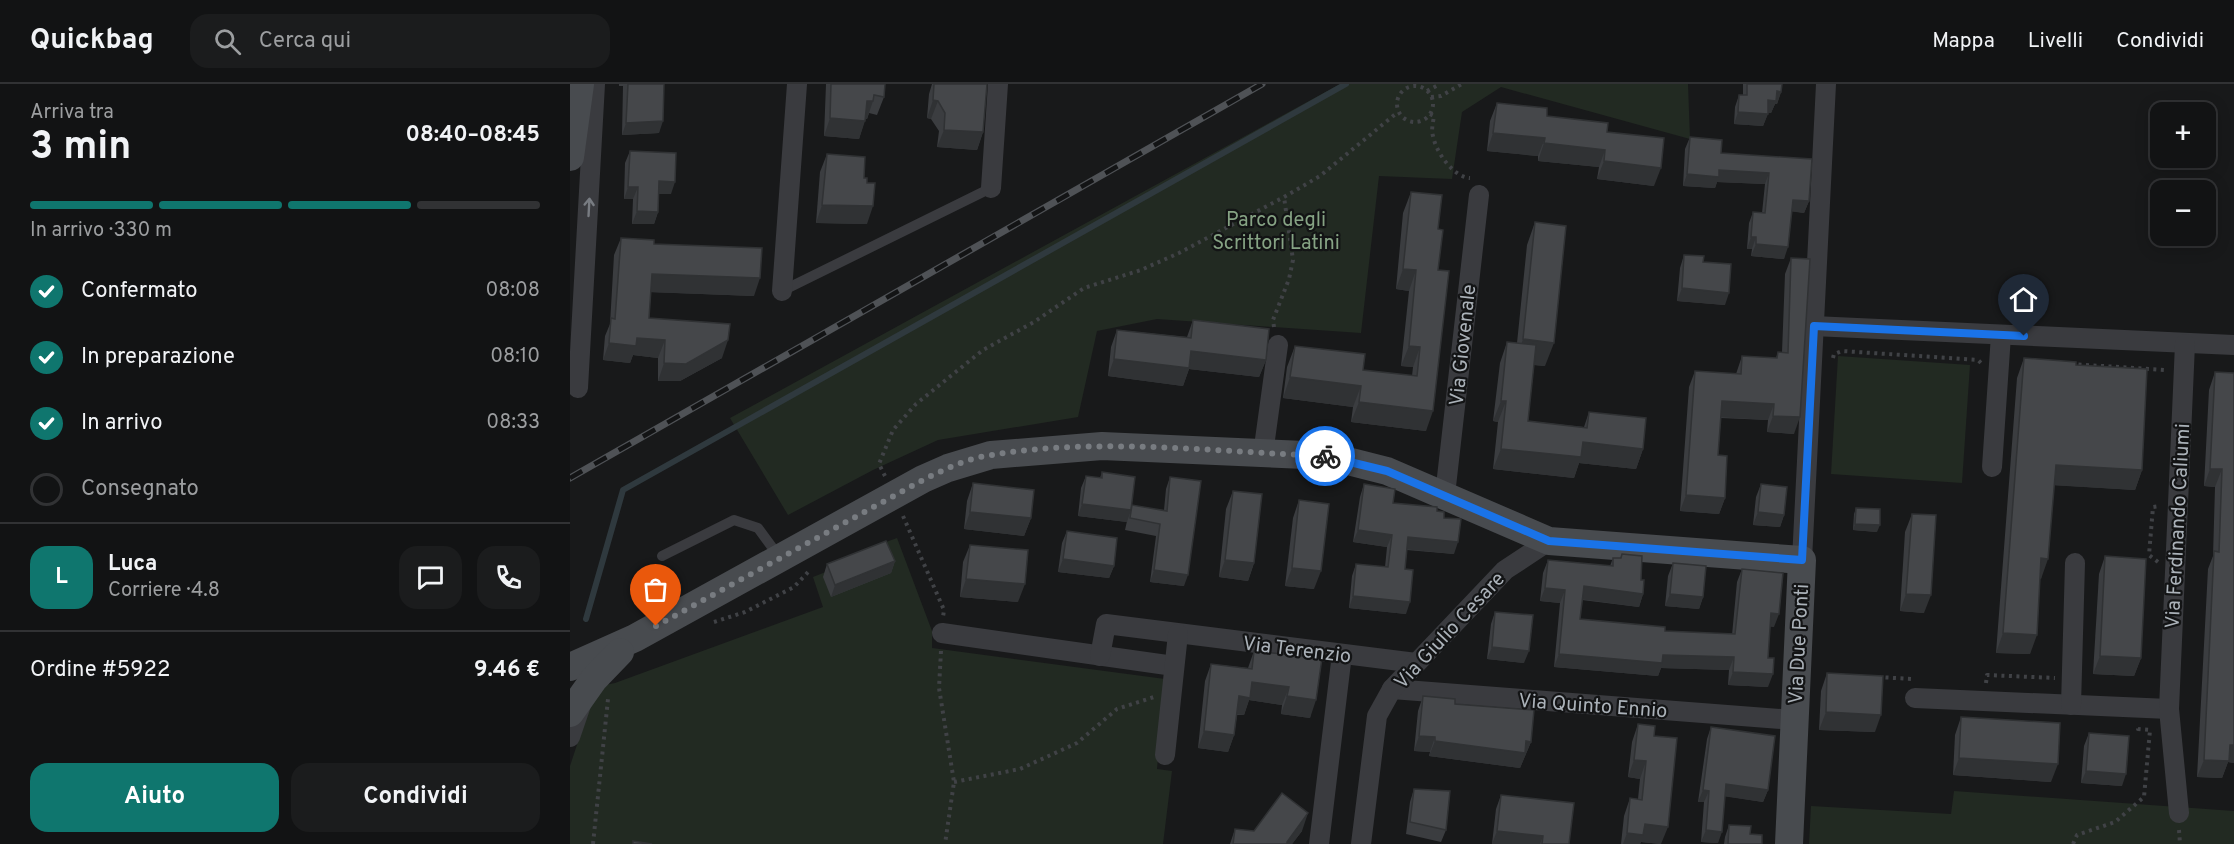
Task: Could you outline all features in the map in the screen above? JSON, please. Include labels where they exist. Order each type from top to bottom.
[{"type":"street","points":[[782,291],[797,84]]},
{"type":"street","points":[[991,188],[998,84]]},
{"type":"street","name":"Via Due Ponti","points":[[1789,844],[1826,84]]},
{"type":"street","points":[[570,157],[582,87]]},
{"type":"street","points":[[578,388],[582,87]]},
{"type":"street","name":"Via Giovenale","points":[[1445,495],[1478,198]]},
{"type":"street","points":[[1814,326],[2234,345]]},
{"type":"street","points":[[1992,467],[2001,335]]},
{"type":"street","name":"Via Ferdinando Caliumi","points":[[2179,813],[2169,709],[2185,344]]},
{"type":"street","points":[[1263,454],[1278,345]]},
{"type":"street","points":[[570,713],[589,682],[635,638],[780,558],[900,507],[948,468],[991,455],[1102,446],[1328,456],[1387,471],[1549,541],[1802,560]]},
{"type":"street","name":"Via Giulio Cesare","points":[[1361,844],[1377,716],[1392,689],[1505,570],[1549,541]]},
{"type":"street","points":[[2072,705],[2075,563]]},
{"type":"street","name":"Via Terenzio","points":[[1100,656],[1106,624],[1416,663]]},
{"type":"street","points":[[942,633],[1174,666]]},
{"type":"street","points":[[1165,755],[1178,634]]},
{"type":"street","points":[[1319,844],[1342,654]]},
{"type":"street","points":[[570,737],[589,682]]},
{"type":"street","points":[[1915,688],[2072,705],[2169,709]]},
{"type":"street","name":"Via Quinto Ennio","points":[[1392,689],[1794,720]]},
{"type":"lane","points":[[782,291],[991,188]]},
{"type":"lane","points":[[662,556],[735,520],[758,528],[780,558]]},
{"type":"path","points":[[1427,91],[1440,84]]},
{"type":"path","points":[[1431,97],[1441,96],[1462,84]]},
{"type":"path","points":[[1419,86],[1431,97],[1433,104],[1430,114],[1420,122],[1407,121],[1398,112],[1397,100],[1406,88],[1419,86]]},
{"type":"path","points":[[945,844],[954,782],[939,688],[944,610],[879,464],[893,430],[916,404],[983,350],[1034,322],[1084,288],[1141,270],[1179,253],[1284,197],[1320,176],[1398,112]]},
{"type":"path","points":[[1430,114],[1434,116],[1432,135],[1437,148],[1455,173],[1465,178],[1475,179],[1473,200],[1478,198]]},
{"type":"path","points":[[1278,345],[1272,320],[1289,279],[1293,260],[1284,197]]},
{"type":"path","points":[[1832,362],[1834,354],[1842,351],[1978,360],[1987,368],[1998,369]]},
{"type":"path","points":[[2067,363],[2162,369],[2170,373]]},
{"type":"path","points":[[2159,563],[2149,555],[2153,507],[2164,506]]},
{"type":"path","points":[[894,524],[900,507]]},
{"type":"path","points":[[709,622],[745,612],[794,587],[804,574],[816,566]]},
{"type":"path","points":[[1974,682],[1986,683],[1987,675],[2072,679]]},
{"type":"path","points":[[1869,676],[1915,688]]},
{"type":"path","points":[[589,682],[593,844]]},
{"type":"path","points":[[954,782],[1020,769],[1077,743],[1117,709],[1171,690]]},
{"type":"path","points":[[2073,844],[2077,835],[2115,822],[2144,797],[2150,730],[2138,729],[2139,708]]},
{"type":"green space","name":"Parco degli Scrittori Latini","points":[[1340,84],[1688,84],[1690,139],[1501,87],[1462,112],[1452,179],[1379,176],[1361,333],[1157,319],[1097,331],[1078,417],[938,440],[873,470],[788,515],[730,418]]},
{"type":"green space","points":[[1838,356],[1970,365],[1962,483],[1831,474]]},
{"type":"green space","points":[[897,538],[932,631],[932,648],[1165,679],[1157,769],[1172,771],[1163,844],[570,844],[570,766],[596,687],[615,683],[823,607],[813,577],[866,556],[864,550]]},
{"type":"green space","points":[[1954,791],[2234,811],[2234,844],[1809,844],[1811,806],[1951,814]]},
{"type":"building","points":[[628,84],[664,84],[663,121],[626,123]]},
{"type":"building","points":[[831,84],[885,84],[884,97],[874,95],[873,101],[867,101],[865,121],[830,118]]},
{"type":"building","points":[[934,84],[987,84],[983,132],[944,130],[945,113],[938,101],[933,100]]},
{"type":"building","points":[[1747,84],[1782,84],[1781,92],[1777,91],[1776,101],[1768,100],[1768,114],[1738,112],[1739,95],[1747,95]]},
{"type":"building","points":[[1497,103],[1547,108],[1547,116],[1608,123],[1607,132],[1664,138],[1661,168],[1604,161],[1605,150],[1544,143],[1545,138],[1493,133]]},
{"type":"building","points":[[1690,137],[1722,140],[1721,153],[1812,159],[1809,201],[1793,200],[1788,247],[1756,244],[1756,237],[1751,237],[1753,212],[1765,213],[1769,173],[1719,170],[1719,177],[1687,174]]},
{"type":"building","points":[[630,151],[676,153],[675,182],[659,181],[658,212],[637,211],[638,187],[628,187]]},
{"type":"building","points":[[827,154],[865,157],[864,178],[867,178],[867,183],[875,183],[873,206],[822,205]]},
{"type":"building","points":[[1411,192],[1442,195],[1438,229],[1443,230],[1438,270],[1449,271],[1433,411],[1359,402],[1361,386],[1290,377],[1295,346],[1365,354],[1363,370],[1417,376],[1420,347],[1409,346],[1416,270],[1403,269]]},
{"type":"building","points":[[1535,222],[1566,226],[1554,343],[1523,339]]},
{"type":"building","points":[[621,238],[654,240],[654,244],[762,248],[760,278],[652,274],[649,318],[730,324],[728,340],[686,364],[664,363],[665,340],[637,338],[636,346],[609,343],[611,318],[615,319]]},
{"type":"building","points":[[1684,255],[1704,256],[1703,262],[1731,264],[1729,293],[1682,288]]},
{"type":"building","points":[[1791,258],[1810,259],[1800,417],[1773,416],[1774,404],[1722,401],[1718,455],[1727,456],[1725,498],[1686,495],[1695,371],[1741,374],[1742,356],[1777,358],[1778,352],[1788,353]]},
{"type":"building","points":[[1193,320],[1269,329],[1266,360],[1191,351],[1189,368],[1114,359],[1117,330],[1191,338]]},
{"type":"building","points":[[1507,342],[1536,345],[1528,421],[1587,428],[1589,412],[1646,418],[1643,449],[1583,442],[1581,457],[1501,449],[1506,401],[1501,401]]},
{"type":"building","points":[[2024,358],[2076,362],[2076,365],[2147,369],[2142,470],[2056,465],[2048,559],[2041,558],[2037,635],[2003,633]]},
{"type":"building","points":[[2215,372],[2234,373],[2234,745],[2230,745],[2229,761],[2204,760],[2214,551],[2219,552],[2222,469],[2210,469]]},
{"type":"building","points":[[1102,472],[1135,477],[1131,510],[1082,504],[1086,476],[1102,478]]},
{"type":"building","points":[[1170,477],[1201,481],[1188,575],[1154,570],[1160,524],[1130,518],[1132,505],[1167,511]]},
{"type":"building","points":[[973,483],[1034,490],[1031,518],[970,512]]},
{"type":"building","points":[[1364,484],[1395,489],[1393,503],[1437,507],[1437,511],[1444,512],[1444,518],[1461,519],[1458,542],[1408,537],[1405,569],[1413,570],[1410,602],[1353,596],[1356,564],[1388,567],[1392,535],[1358,530]]},
{"type":"building","points":[[1761,484],[1787,487],[1784,515],[1758,512]]},
{"type":"building","points":[[1233,491],[1262,494],[1254,563],[1225,560]]},
{"type":"building","points":[[1299,500],[1329,504],[1321,571],[1292,568]]},
{"type":"building","points":[[1856,508],[1880,509],[1880,525],[1855,524]]},
{"type":"building","points":[[1912,514],[1936,515],[1931,595],[1906,594]]},
{"type":"building","points":[[1067,531],[1117,538],[1114,566],[1063,559]]},
{"type":"building","points":[[886,541],[895,561],[835,585],[827,564]]},
{"type":"building","points":[[970,545],[1028,550],[1025,584],[966,579]]},
{"type":"building","points":[[1622,554],[1642,556],[1643,594],[1584,586],[1580,619],[1665,627],[1665,631],[1735,634],[1742,569],[1783,573],[1779,614],[1771,613],[1768,658],[1774,658],[1773,674],[1733,672],[1734,657],[1663,655],[1662,663],[1559,654],[1565,590],[1545,588],[1548,560],[1613,566],[1613,558],[1621,558]]},
{"type":"building","points":[[2105,556],[2146,559],[2141,658],[2100,656]]},
{"type":"building","points":[[1673,563],[1706,566],[1703,597],[1670,594]]},
{"type":"building","points":[[1495,612],[1533,615],[1529,651],[1492,647]]},
{"type":"building","points":[[1254,651],[1322,658],[1316,700],[1287,696],[1289,687],[1252,682],[1250,698],[1239,696],[1234,735],[1204,731],[1211,664],[1252,669]]},
{"type":"building","points":[[1827,673],[1883,676],[1881,715],[1826,712]]},
{"type":"building","points":[[1423,696],[1455,699],[1455,704],[1534,710],[1531,742],[1526,741],[1525,753],[1435,741],[1435,737],[1419,736]]},
{"type":"building","points":[[1961,717],[2060,723],[2058,764],[1959,758]]},
{"type":"building","points":[[1638,724],[1655,726],[1654,736],[1677,738],[1668,827],[1645,824],[1643,835],[1627,833],[1630,798],[1642,800],[1646,761],[1634,760]]},
{"type":"building","points":[[1711,727],[1775,736],[1768,790],[1726,784],[1722,832],[1706,830],[1709,791],[1703,790]]},
{"type":"building","points":[[2089,733],[2129,736],[2126,774],[2086,771]]},
{"type":"building","points":[[1414,789],[1450,791],[1446,830],[1410,822]]},
{"type":"building","points":[[1282,793],[1308,813],[1287,844],[1233,844],[1235,829],[1254,831]]},
{"type":"building","points":[[1501,795],[1574,803],[1569,844],[1542,844],[1543,836],[1497,831]]},
{"type":"building","points":[[1729,825],[1751,826],[1750,834],[1762,835],[1762,844],[1728,844]]},
{"type":"building","points":[[633,841],[652,844],[633,844]]},
{"type":"waterway","points":[[586,619],[623,490],[1346,84]]},
{"type":"railway","points":[[570,478],[1262,84]]},
{"type":"way so far","points":[[656,626],[923,480],[948,468],[991,455],[1102,446],[1325,456]]},
{"type":"route","points":[[1325,456],[1387,471],[1549,541],[1802,560],[1814,326],[2024,336]]}]
